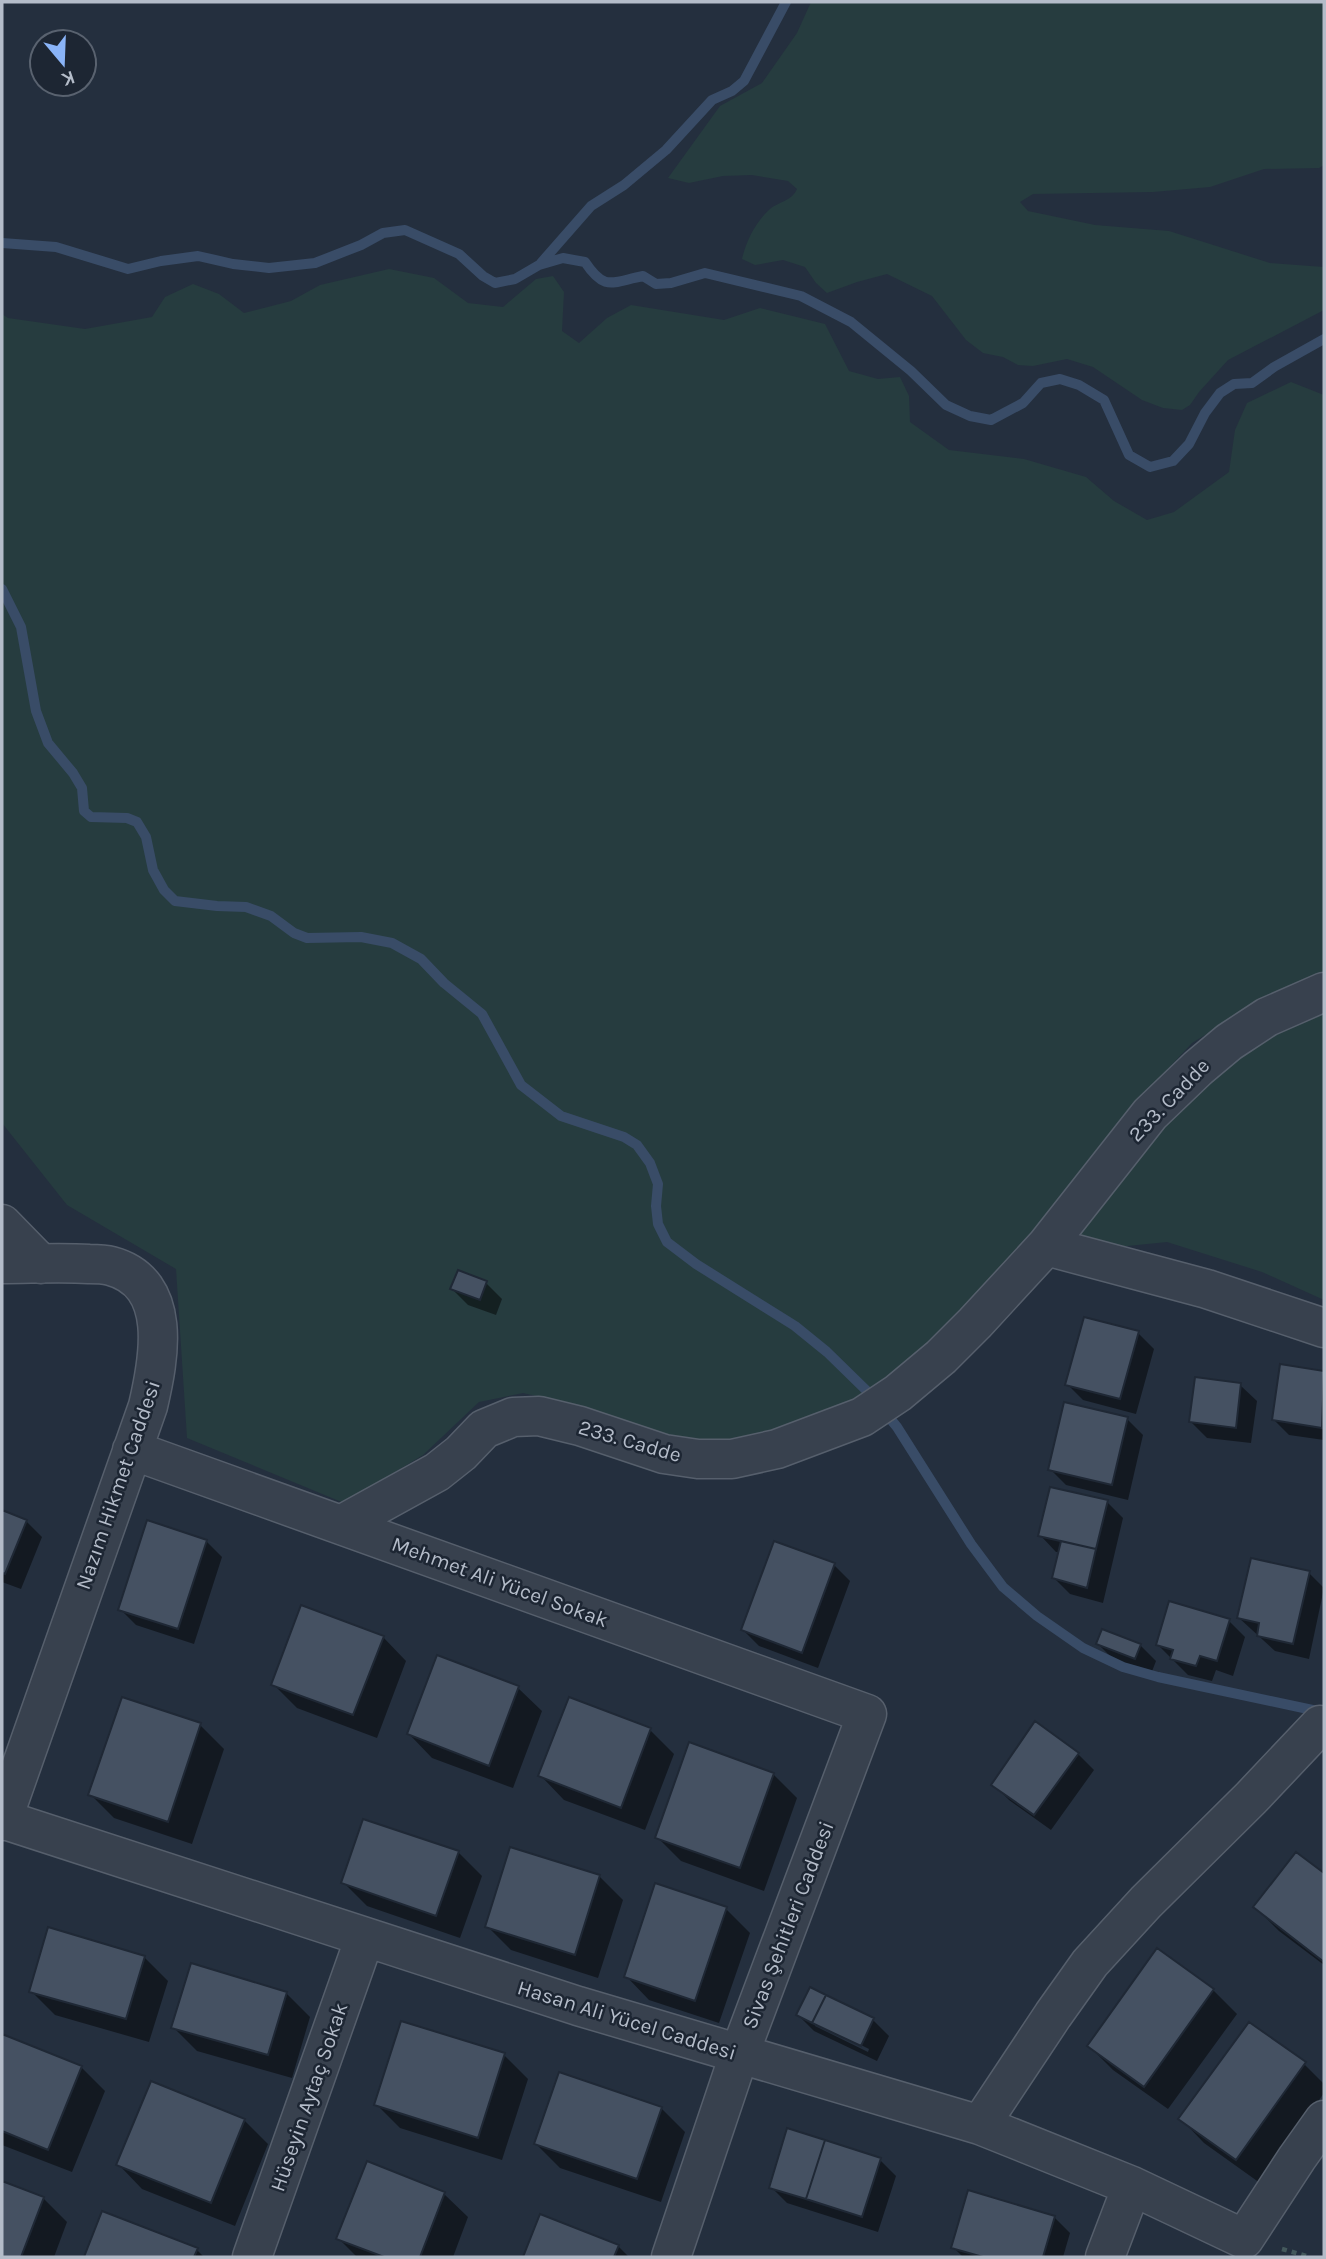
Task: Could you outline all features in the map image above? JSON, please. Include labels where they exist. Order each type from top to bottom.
[{"type":"street","name":"233. Cadde","points":[[341,1525],[437,1472],[461,1453],[484,1429],[513,1417],[539,1416],[553,1419],[664,1454],[698,1459],[732,1459],[777,1449],[862,1417],[915,1379],[967,1331],[1046,1246],[1150,1114],[1198,1068],[1229,1042],[1267,1017],[1324,992]]},
{"type":"street","points":[[2,1224],[41,1264]]},
{"type":"street","points":[[1046,1246],[1207,1289],[1324,1328]]},
{"type":"street","name":"Nazım Hikmet Caddesi","points":[[2,1265],[109,1265],[120,1269],[130,1274],[144,1288],[156,1310],[159,1338],[156,1371],[148,1406],[2,1820]]},
{"type":"street","name":"Mehmet Ali Yücel Sokak","points":[[132,1450],[867,1714]]},
{"type":"street","name":"Sivas Şehitleri Caddesi","points":[[671,2257],[739,2055],[867,1714]]},
{"type":"street","points":[[980,2125],[1090,1964],[1146,1902],[1320,1726]]},
{"type":"street","name":"Hasan Ali Yücel Caddesi","points":[[2,1820],[578,2006],[980,2125],[1132,2186],[1244,2239],[1324,2120]]},
{"type":"street","name":"Hüseyin Aytaç Sokak","points":[[252,2257],[365,1937]]},
{"type":"street","points":[[1105,2257],[1132,2186]]},
{"type":"green space","points":[[811,2],[1324,2],[1324,165],[1319,168],[1264,169],[1210,187],[1153,192],[1033,194],[1020,202],[1028,211],[1095,225],[1169,231],[1270,263],[1324,267],[1324,310],[1228,360],[1190,405],[1182,410],[1163,408],[1142,400],[1093,367],[1067,359],[1033,366],[1018,365],[1003,357],[983,353],[966,340],[932,296],[887,274],[827,293],[805,267],[783,260],[755,265],[742,259],[749,238],[760,219],[770,209],[792,196],[797,189],[788,181],[752,175],[723,176],[689,183],[668,178],[720,106],[762,83],[797,33]]},
{"type":"green space","points":[[389,269],[434,278],[468,303],[503,307],[536,279],[553,276],[564,292],[562,331],[579,343],[607,318],[631,305],[724,320],[760,308],[825,324],[849,371],[878,379],[900,377],[909,396],[910,422],[949,450],[1024,459],[1086,477],[1114,501],[1147,520],[1174,512],[1229,472],[1235,430],[1247,403],[1291,382],[1324,395],[1324,976],[1249,1008],[1192,1043],[1127,1113],[1042,1229],[989,1287],[891,1377],[847,1409],[792,1430],[721,1442],[664,1436],[571,1404],[523,1393],[479,1402],[423,1455],[344,1503],[187,1438],[176,1269],[67,1205],[2,1123],[2,314],[8,318],[85,329],[152,317],[165,297],[193,284],[219,294],[244,313],[291,301],[320,285]]},
{"type":"green space","points":[[1324,1012],[1324,1300],[1262,1272],[1167,1242],[1117,1247],[1074,1236],[1166,1122],[1254,1044]]},
{"type":"building","points":[[458,1270],[487,1281],[480,1300],[450,1289]]},
{"type":"building","points":[[1084,1317],[1139,1331],[1120,1399],[1065,1385]]},
{"type":"building","points":[[1280,1364],[1324,1371],[1322,1428],[1272,1420]]},
{"type":"building","points":[[1195,1377],[1241,1383],[1236,1428],[1189,1422]]},
{"type":"building","points":[[1064,1402],[1128,1417],[1112,1485],[1048,1470]]},
{"type":"building","points":[[1050,1487],[1108,1500],[1096,1549],[1038,1536]]},
{"type":"building","points":[[2,1510],[27,1520],[5,1574],[2,1573]]},
{"type":"building","points":[[147,1520],[207,1540],[178,1629],[118,1610]]},
{"type":"building","points":[[774,1541],[835,1563],[802,1653],[741,1630]]},
{"type":"building","points":[[1061,1541],[1096,1549],[1087,1588],[1052,1578]]},
{"type":"building","points":[[1251,1558],[1310,1571],[1293,1644],[1257,1636],[1259,1623],[1237,1618]]},
{"type":"building","points":[[1169,1601],[1230,1619],[1217,1661],[1200,1656],[1196,1666],[1170,1659],[1173,1650],[1156,1645]]},
{"type":"building","points":[[301,1605],[384,1636],[353,1715],[271,1685]]},
{"type":"building","points":[[1102,1629],[1141,1644],[1135,1659],[1096,1644]]},
{"type":"building","points":[[437,1655],[519,1686],[489,1766],[407,1734]]},
{"type":"building","points":[[122,1697],[201,1723],[168,1822],[88,1795]]},
{"type":"building","points":[[569,1697],[651,1728],[621,1808],[538,1776]]},
{"type":"building","points":[[1035,1721],[1079,1753],[1034,1815],[991,1785]]},
{"type":"building","points":[[689,1742],[774,1773],[740,1868],[655,1838]]},
{"type":"building","points":[[363,1819],[459,1851],[436,1916],[341,1883]]},
{"type":"building","points":[[510,1847],[600,1875],[575,1955],[485,1927]]},
{"type":"building","points":[[1296,1852],[1324,1873],[1324,1962],[1253,1907]]},
{"type":"building","points":[[655,1883],[727,1907],[695,2001],[624,1977]]},
{"type":"building","points":[[48,1927],[145,1956],[126,2019],[29,1992]]},
{"type":"building","points":[[1157,1948],[1214,1989],[1144,2087],[1087,2046]]},
{"type":"building","points":[[191,1963],[287,1992],[268,2055],[171,2028]]},
{"type":"building","points":[[810,1987],[826,1995],[812,2023],[796,2015]]},
{"type":"building","points":[[826,1995],[874,2018],[861,2046],[812,2023]]},
{"type":"building","points":[[401,2021],[505,2053],[478,2138],[374,2105]]},
{"type":"building","points":[[1249,2022],[1306,2062],[1236,2160],[1178,2119]]},
{"type":"building","points":[[2,2034],[82,2066],[48,2150],[2,2131]]},
{"type":"building","points":[[559,2072],[662,2107],[637,2179],[534,2144]]},
{"type":"building","points":[[151,2081],[245,2119],[211,2203],[116,2165]]},
{"type":"building","points":[[787,2128],[825,2140],[806,2199],[769,2188]]},
{"type":"building","points":[[825,2140],[881,2158],[862,2217],[806,2199]]},
{"type":"building","points":[[367,2161],[445,2192],[420,2257],[384,2257],[336,2239]]},
{"type":"building","points":[[2,2181],[44,2197],[21,2257],[2,2257]]},
{"type":"building","points":[[968,2190],[1055,2216],[1043,2257],[983,2257],[951,2248]]},
{"type":"building","points":[[102,2211],[198,2248],[194,2257],[84,2257]]},
{"type":"building","points":[[540,2214],[619,2245],[614,2257],[523,2257]]},
{"type":"waterway","points":[[541,263],[591,206],[624,185],[666,150],[712,100],[732,91],[744,81],[786,2]]},
{"type":"waterway","points":[[2,243],[56,247],[128,269],[198,256],[269,268],[315,263],[383,233],[405,230],[459,254],[495,283],[515,279],[539,265],[563,258],[585,262],[598,278],[610,282],[643,276],[656,284],[671,283],[705,273],[801,296],[851,322],[911,371],[946,405],[970,416],[991,420],[1023,403],[1041,383],[1060,379],[1079,385],[1104,400],[1129,455],[1150,467],[1173,461],[1189,444],[1205,413],[1220,393],[1234,384],[1252,383],[1274,367],[1324,339]]},
{"type":"waterway","points":[[2,589],[21,627],[36,711],[48,743],[82,788],[84,811],[91,817],[127,818],[137,822],[146,837],[153,870],[164,890],[175,901],[246,907],[271,916],[294,933],[307,938],[361,937],[392,943],[421,959],[444,983],[482,1014],[521,1085],[561,1116],[624,1137],[637,1145],[650,1163],[658,1184],[658,1224],[667,1242],[696,1264],[795,1326],[827,1352],[869,1393],[897,1427],[971,1544],[1003,1587],[1037,1616],[1083,1648],[1123,1667],[1322,1712]]}]
